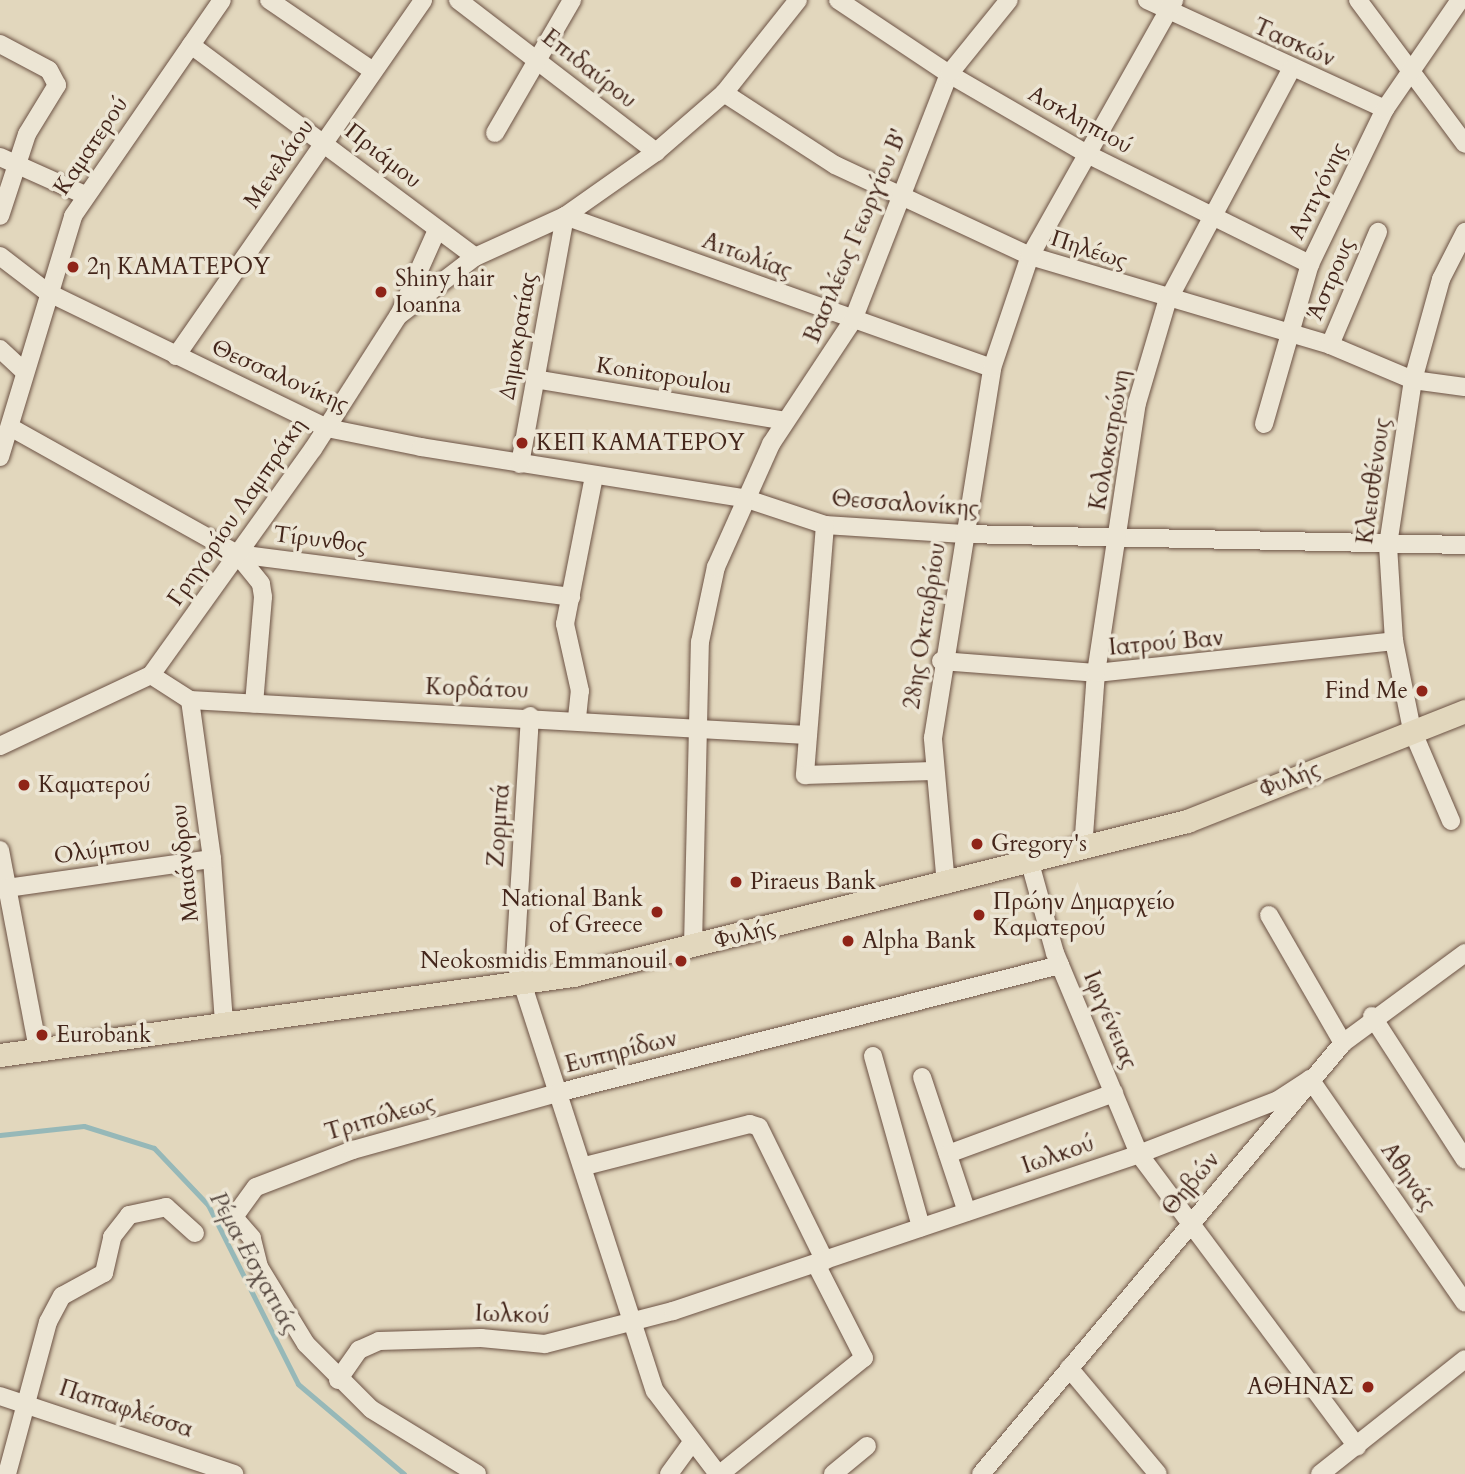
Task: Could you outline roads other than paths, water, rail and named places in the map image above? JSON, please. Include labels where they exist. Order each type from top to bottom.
[{"type":"main road","name":"Φυλής","points":[[0,1055],[520,978],[573,975],[946,885],[1187,821],[1465,711]]},
{"type":"street","name":"Καματερού","points":[[0,457],[47,292],[85,195],[222,0]]},
{"type":"street","points":[[269,0],[373,71]]},
{"type":"street","name":"Μενελάου","points":[[176,356],[423,0]]},
{"type":"street","name":"Επιδαύρου","points":[[458,0],[656,152]]},
{"type":"street","points":[[495,133],[572,0]]},
{"type":"street","name":"Γρηγορίου Λαμπράκη","points":[[0,746],[151,675],[327,428],[398,316],[475,257],[565,216],[656,152],[724,93],[798,0]]},
{"type":"street","name":"Ασκληπιού","points":[[838,0],[949,75],[1087,153],[1208,216],[1310,264]]},
{"type":"street","name":"Βασιλέως Γεωργίου Β'","points":[[693,946],[700,642],[716,567],[744,498],[785,421],[828,366],[853,320],[949,75],[1009,0]]},
{"type":"street","name":"Τασκών","points":[[1147,0],[1170,5],[1291,70],[1385,109]]},
{"type":"street","points":[[1358,0],[1465,143]]},
{"type":"street","name":"Αντιγόνης","points":[[1264,424],[1285,333],[1310,264],[1385,109],[1408,70],[1461,0]]},
{"type":"street","name":"28ης Οκτωβρίου","points":[[946,885],[932,771],[941,661],[992,368],[1030,256],[1170,5]]},
{"type":"street","points":[[0,44],[43,65],[56,80],[8,160],[0,216]]},
{"type":"street","name":"Πριάμου","points":[[191,45],[325,142],[475,257]]},
{"type":"street","name":"Κολοκοτρώνη","points":[[1083,849],[1096,673],[1136,403],[1167,302],[1208,216],[1291,70]]},
{"type":"street","name":"Πηλέως","points":[[724,93],[899,199],[1030,256],[1167,302],[1330,345],[1413,380],[1465,387]]},
{"type":"street","points":[[8,160],[85,195]]},
{"type":"street","name":"Αιτωλίας","points":[[565,216],[992,368]]},
{"type":"street","name":"Δημοκρατίας","points":[[520,464],[565,216]]},
{"type":"street","points":[[398,316],[437,230]]},
{"type":"street","name":"Άστρους","points":[[1330,345],[1378,232]]},
{"type":"street","name":"Κλεισθένους","points":[[1451,821],[1412,730],[1394,641],[1388,545],[1413,380],[1441,279],[1465,232]]},
{"type":"street","name":"Θεσσαλονίκης","points":[[0,256],[47,292],[327,428],[520,464],[744,498],[825,525],[964,534],[1118,535],[1388,545],[1465,545]]},
{"type":"street","points":[[0,349],[24,371]]},
{"type":"street","name":"Konitopoulou","points":[[535,379],[785,421]]},
{"type":"street","name":"Τίρυνθος","points":[[10,427],[237,554],[571,597]]},
{"type":"street","points":[[577,718],[580,691],[565,642],[594,476]]},
{"type":"street","points":[[825,525],[805,775],[932,771]]},
{"type":"street","points":[[237,554],[261,584],[263,597],[254,704]]},
{"type":"street","name":"Ιατρού Βαν","points":[[941,661],[1096,673],[1394,641]]},
{"type":"street","name":"Κορδάτου","points":[[151,675],[190,700],[577,718],[807,734]]},
{"type":"street","name":"Μαιάνδρου","points":[[190,700],[212,859],[224,1021]]},
{"type":"street","name":"Ζορμπά","points":[[530,716],[515,961],[557,1093]]},
{"type":"street","points":[[0,850],[3,889],[38,1049]]},
{"type":"street","name":"Ολύμπου","points":[[3,889],[212,859]]},
{"type":"street","name":"Ιφιγένειας","points":[[1030,863],[1060,965],[1139,1154],[1190,1225]]},
{"type":"street","points":[[1269,915],[1343,1043]]},
{"type":"street","name":"Θηβών","points":[[981,1474],[1310,1079],[1343,1043],[1372,1016],[1465,953]]},
{"type":"street","name":"Ευπηρίδων","points":[[719,1474],[691,1444],[655,1391],[585,1166],[557,1093],[1060,965]]},
{"type":"street","points":[[1372,1016],[1465,1160]]},
{"type":"street","points":[[873,1056],[921,1227]]},
{"type":"street","points":[[922,1077],[967,1212]]},
{"type":"street","name":"Ιωλκού","points":[[338,1380],[359,1350],[379,1341],[481,1338],[545,1344],[634,1321],[821,1262],[1139,1154],[1278,1100],[1310,1079]]},
{"type":"street","name":"Αθηνάς","points":[[1310,1079],[1465,1303]]},
{"type":"street","name":"Τριπόλεως","points":[[338,1380],[277,1302],[252,1238],[234,1217],[256,1187],[284,1173],[557,1093]]},
{"type":"street","points":[[948,1154],[1114,1093]]},
{"type":"street","points":[[585,1166],[750,1124],[766,1136],[864,1358],[719,1474]]},
{"type":"street","points":[[7,1474],[52,1308],[104,1273],[113,1237],[129,1215],[166,1208],[195,1233]]},
{"type":"street","points":[[1190,1225],[1357,1447]]},
{"type":"street","points":[[1320,1474],[1465,1359]]},
{"type":"street","points":[[1069,1368],[1158,1474]]},
{"type":"street","points":[[338,1380],[371,1409],[477,1474]]},
{"type":"street","name":"Παπαφλέσσα","points":[[0,1396],[234,1474]]},
{"type":"street","points":[[669,1474],[691,1444]]},
{"type":"street","points":[[833,1474],[867,1446]]},
{"type":"waterway","name":"Ρέμα Εσχατιάς","points":[[0,1135],[84,1126],[154,1148],[208,1205],[298,1384],[404,1474]]},
{"type":"place","name":"2η ΚΑΜΑΤΕΡΟΥ","points":[[73,267]]},
{"type":"place","name":"Shiny hair Ioanna","points":[[381,292]]},
{"type":"place","name":"ΚΕΠ ΚΑΜΑΤΕΡΟΥ","points":[[522,443]]},
{"type":"place","name":"Find Me","points":[[1422,691]]},
{"type":"place","name":"Καματερού","points":[[24,785]]},
{"type":"place","name":"Gregory's","points":[[977,844]]},
{"type":"place","name":"Piraeus Bank","points":[[736,882]]},
{"type":"place","name":"National Bank of Greece","points":[[657,912]]},
{"type":"place","name":"Πρώην Δημαρχείο Καματερού","points":[[979,915]]},
{"type":"place","name":"Alpha Bank","points":[[848,941]]},
{"type":"place","name":"Neokosmidis Emmanouil","points":[[681,961]]},
{"type":"place","name":"Eurobank","points":[[42,1035]]},
{"type":"place","name":"ΑΘΗΝΑΣ","points":[[1368,1387]]}]
